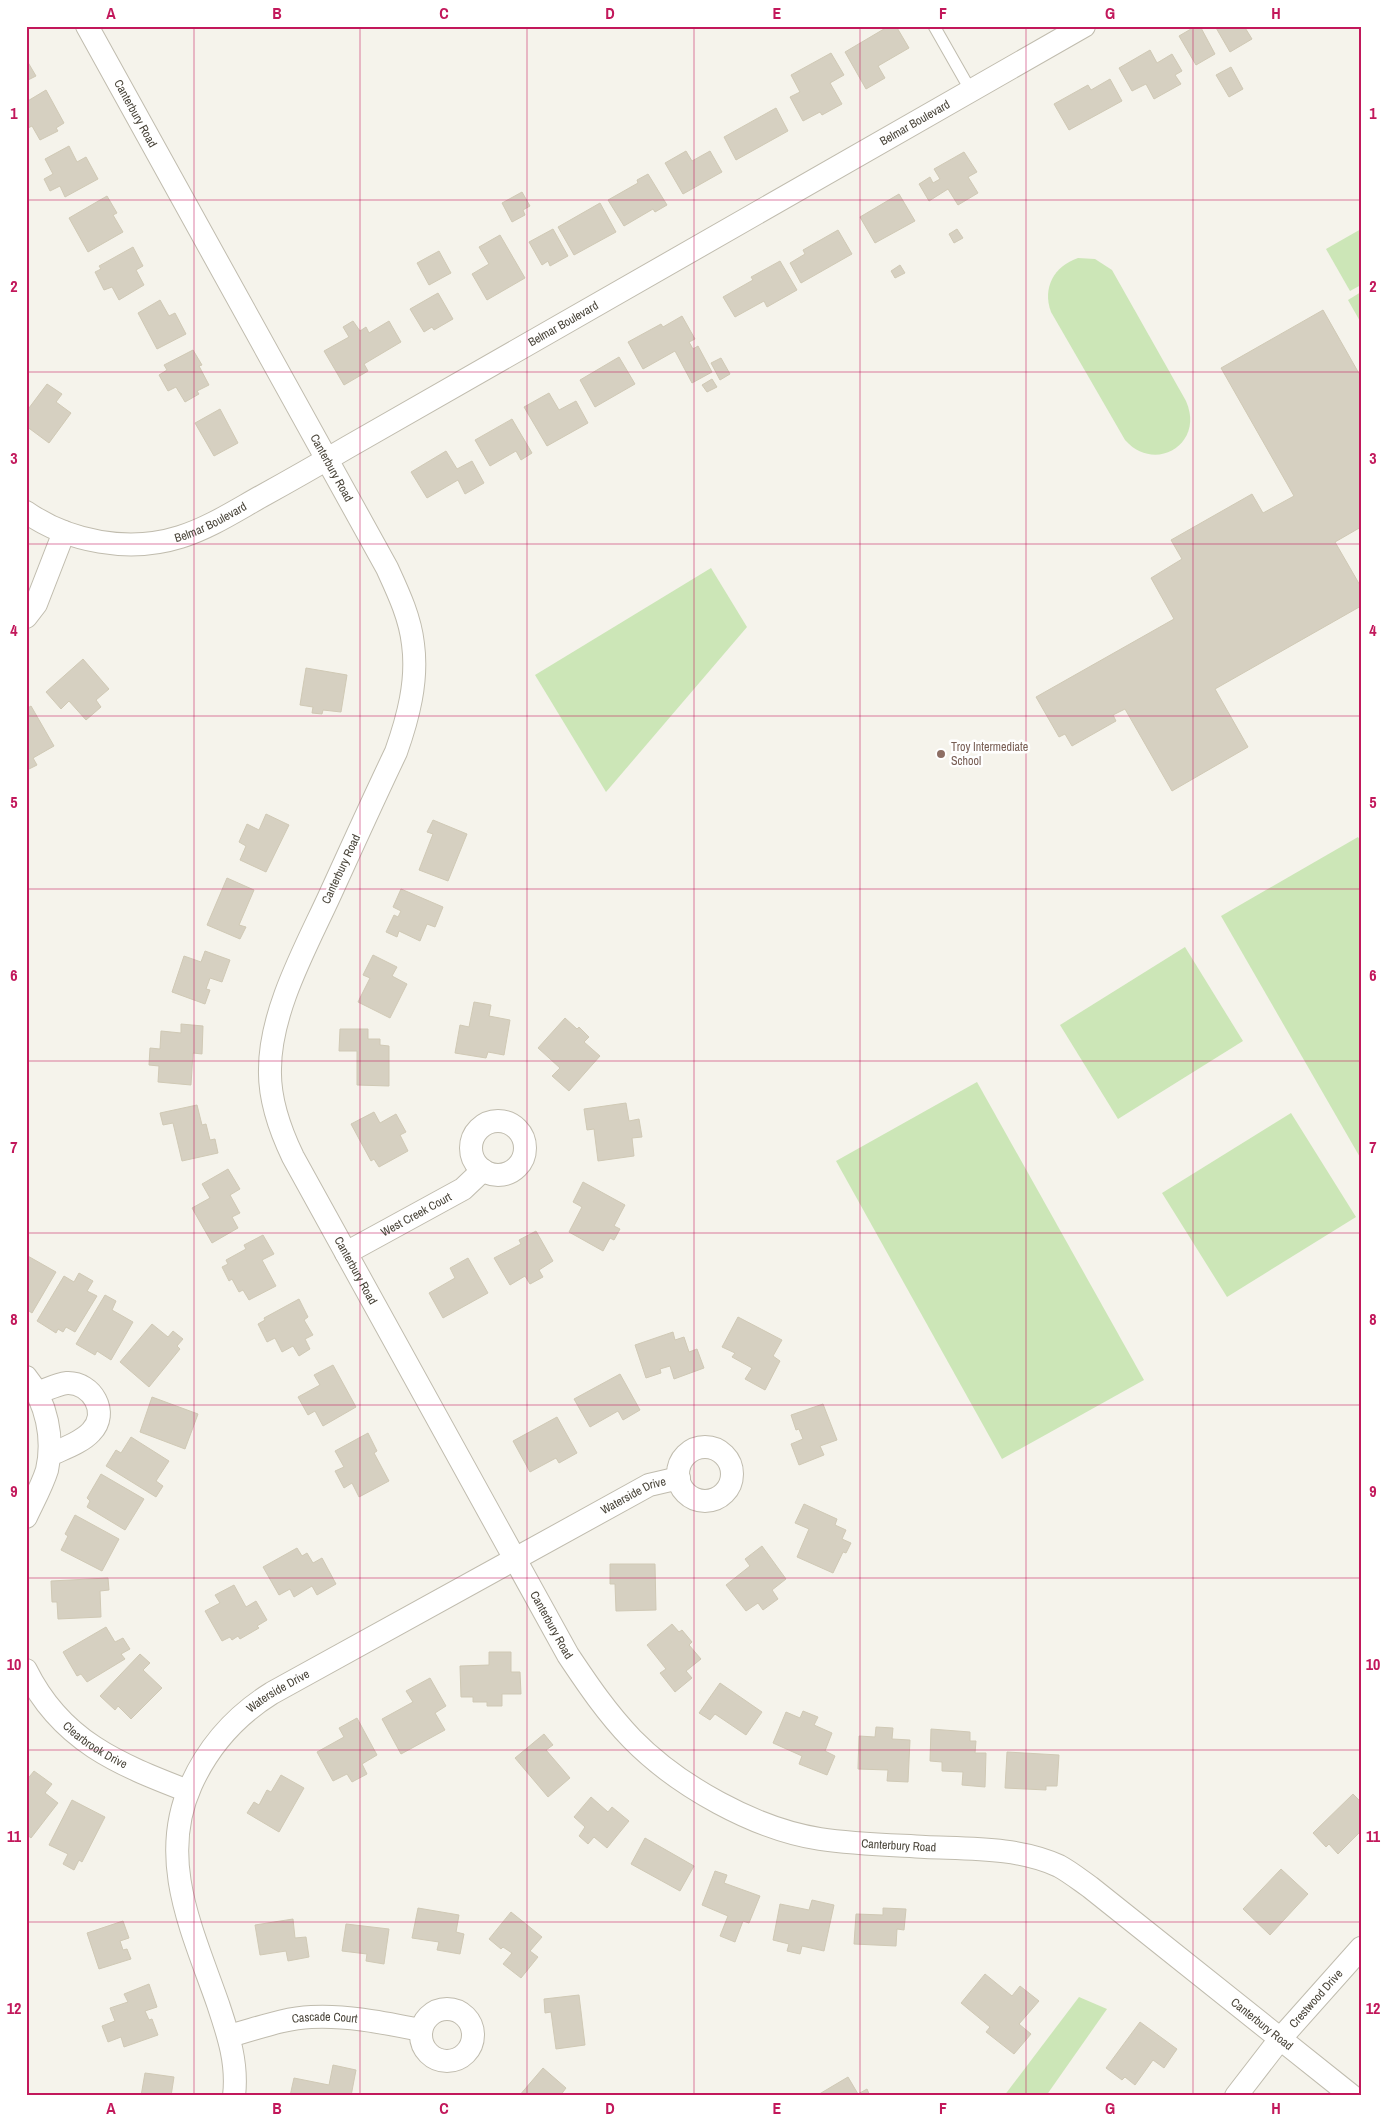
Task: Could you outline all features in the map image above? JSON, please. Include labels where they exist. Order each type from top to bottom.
[{"type":"street","name":"Canterbury Road","points":[[87,26],[387,568],[403,604],[413,643],[414,673],[410,706],[396,752],[314,929],[278,1015],[272,1040],[271,1088],[284,1139],[568,1655],[598,1700],[640,1746],[673,1774],[710,1798],[767,1824],[818,1838],[870,1844],[1019,1854],[1059,1866],[1090,1887],[1352,2096]]},
{"type":"street","name":"Belmar Boulevard","points":[[26,512],[64,532],[110,543],[139,544],[178,538],[229,515],[1084,26]]},
{"type":"street","points":[[26,617],[36,604],[64,532]]},
{"type":"street","name":"West Creek Court","points":[[346,1253],[463,1189],[483,1170]]},
{"type":"street","points":[[26,1517],[46,1472],[50,1455],[48,1426],[32,1385],[78,1384],[90,1390],[97,1401],[99,1413],[96,1424],[91,1432],[50,1455]]},
{"type":"street","name":"Waterside Drive","points":[[234,2096],[235,2073],[229,2036],[187,1914],[179,1883],[178,1835],[188,1791],[202,1760],[211,1747],[231,1724],[256,1703],[649,1485],[679,1478]]},
{"type":"street","name":"Clearbrook Drive","points":[[26,1670],[36,1690],[60,1722],[91,1747],[127,1765],[188,1791]]},
{"type":"street","name":"Crestwood Drive","points":[[1236,2096],[1280,2039],[1361,1948]]},
{"type":"street","name":"Cascade Court","points":[[229,2036],[278,2022],[310,2017],[342,2016],[422,2030]]},
{"type":"lane","points":[[934,26],[971,91]]},
{"type":"green space","points":[[1361,229],[1361,285],[1350,291],[1326,249]]},
{"type":"green space","points":[[1078,258],[1095,259],[1112,270],[1186,401],[1190,416],[1189,430],[1183,441],[1174,449],[1162,454],[1150,454],[1137,450],[1125,440],[1051,312],[1048,295],[1052,279],[1062,266]]},
{"type":"green space","points":[[1361,292],[1361,323],[1348,300]]},
{"type":"green space","points":[[711,568],[747,627],[606,792],[535,675]]},
{"type":"green space","points":[[1358,837],[1361,842],[1361,1159],[1221,916]]},
{"type":"green space","points":[[1185,947],[1243,1041],[1118,1119],[1060,1025]]},
{"type":"green space","points":[[977,1082],[1144,1380],[1002,1459],[836,1161]]},
{"type":"green space","points":[[1291,1113],[1356,1217],[1227,1297],[1162,1193]]},
{"type":"green space","points":[[1079,1997],[1107,2009],[1046,2096],[1004,2096]]},
{"type":"building","points":[[889,26],[896,26],[909,48],[878,66],[885,78],[866,89],[845,52]]},
{"type":"building","points":[[1196,26],[1200,26],[1215,54],[1196,65],[1179,36]]},
{"type":"building","points":[[1215,26],[1244,26],[1252,39],[1230,52]]},
{"type":"building","points":[[1150,50],[1157,63],[1172,54],[1182,71],[1175,75],[1181,84],[1154,99],[1146,84],[1132,91],[1119,68]]},
{"type":"building","points":[[831,53],[844,75],[830,83],[842,104],[822,115],[820,112],[803,121],[790,97],[800,92],[791,75]]},
{"type":"building","points":[[26,59],[36,76],[26,81]]},
{"type":"building","points":[[1231,67],[1243,89],[1229,97],[1216,75]]},
{"type":"building","points":[[1110,79],[1122,101],[1069,130],[1054,104],[1088,85],[1091,90]]},
{"type":"building","points":[[46,90],[64,123],[56,128],[58,131],[40,140],[32,126],[26,129],[26,102]]},
{"type":"building","points":[[776,108],[788,131],[736,160],[724,137]]},
{"type":"building","points":[[69,146],[77,162],[86,157],[98,179],[65,197],[60,186],[50,191],[44,179],[53,174],[45,159]]},
{"type":"building","points":[[686,151],[692,161],[710,151],[722,172],[683,194],[665,163]]},
{"type":"building","points":[[964,152],[977,172],[968,177],[978,193],[958,205],[948,189],[929,201],[919,184],[930,177],[933,183],[940,179],[934,169]]},
{"type":"building","points":[[648,174],[667,205],[655,212],[653,209],[624,226],[608,200],[638,183],[637,180]]},
{"type":"building","points":[[522,192],[530,206],[523,210],[525,215],[512,222],[502,203]]},
{"type":"building","points":[[899,194],[915,221],[875,243],[860,217]]},
{"type":"building","points":[[107,196],[117,213],[113,215],[123,232],[88,252],[69,218]]},
{"type":"building","points":[[600,203],[616,232],[574,255],[558,227]]},
{"type":"building","points":[[553,229],[568,256],[550,266],[548,261],[542,265],[529,242]]},
{"type":"building","points":[[957,229],[963,238],[954,243],[949,234]]},
{"type":"building","points":[[838,230],[852,254],[801,283],[790,263],[805,254],[803,250]]},
{"type":"building","points":[[500,235],[525,278],[487,300],[472,274],[489,264],[479,247]]},
{"type":"building","points":[[133,247],[143,266],[136,270],[144,285],[119,300],[112,287],[104,290],[95,272],[101,269],[99,266]]},
{"type":"building","points":[[439,251],[451,273],[429,285],[417,263]]},
{"type":"building","points":[[780,261],[797,290],[767,307],[764,301],[735,317],[723,297],[753,280],[751,277]]},
{"type":"building","points":[[900,265],[905,273],[895,278],[891,271]]},
{"type":"building","points":[[438,293],[453,319],[434,330],[432,327],[424,332],[410,309]]},
{"type":"building","points":[[160,300],[169,316],[175,313],[186,334],[157,349],[138,313]]},
{"type":"building","name":"Troy Intermediate School","points":[[1323,310],[1361,377],[1361,527],[1335,542],[1361,587],[1361,606],[1215,689],[1248,747],[1172,791],[1125,709],[1113,715],[1116,721],[1072,746],[1065,734],[1059,737],[1036,697],[1174,619],[1151,578],[1182,559],[1171,540],[1252,494],[1263,513],[1294,496],[1221,368]]},
{"type":"building","points":[[682,316],[695,339],[689,342],[693,349],[698,346],[712,372],[692,383],[675,351],[643,369],[628,342],[661,324],[663,327]]},
{"type":"building","points":[[353,321],[360,331],[366,327],[369,333],[389,321],[401,342],[364,364],[368,371],[344,385],[324,351],[349,337],[343,327]]},
{"type":"building","points":[[193,350],[202,365],[199,366],[209,385],[197,391],[199,394],[185,402],[176,387],[168,391],[159,375],[167,370],[164,365]]},
{"type":"building","points":[[619,357],[635,384],[595,407],[580,380]]},
{"type":"building","points":[[721,358],[730,374],[720,380],[711,363]]},
{"type":"building","points":[[712,379],[717,387],[707,392],[702,385]]},
{"type":"building","points":[[47,384],[62,394],[56,402],[71,413],[49,443],[26,426],[26,412]]},
{"type":"building","points":[[549,393],[559,410],[576,401],[588,423],[547,446],[524,407]]},
{"type":"building","points":[[220,409],[238,443],[214,456],[195,423]]},
{"type":"building","points":[[512,419],[532,453],[521,460],[516,451],[490,466],[475,440]]},
{"type":"building","points":[[446,451],[457,469],[472,461],[484,483],[465,494],[458,480],[427,498],[411,472]]},
{"type":"building","points":[[83,659],[109,689],[96,700],[101,707],[86,720],[69,701],[61,709],[46,692]]},
{"type":"building","points":[[306,668],[347,675],[341,712],[323,710],[322,714],[312,713],[313,707],[300,705]]},
{"type":"building","points":[[31,706],[54,746],[33,758],[37,765],[27,770],[26,709]]},
{"type":"building","points":[[266,814],[289,825],[266,872],[240,860],[246,846],[239,842],[247,824],[259,830]]},
{"type":"building","points":[[433,820],[467,834],[448,881],[419,870],[433,834],[427,832]]},
{"type":"building","points":[[227,878],[254,890],[239,925],[246,927],[240,939],[207,925]]},
{"type":"building","points":[[401,889],[443,907],[435,927],[427,924],[420,941],[399,931],[397,937],[386,932],[394,915],[398,917],[401,911],[393,907]]},
{"type":"building","points":[[205,951],[230,960],[222,982],[210,978],[206,989],[210,990],[205,1004],[172,992],[184,956],[201,962]]},
{"type":"building","points":[[373,955],[397,967],[392,976],[407,984],[390,1018],[358,1002],[370,978],[363,975]]},
{"type":"building","points":[[474,1002],[491,1005],[489,1016],[510,1020],[504,1055],[488,1052],[486,1058],[455,1053],[460,1025],[469,1027]]},
{"type":"building","points":[[565,1018],[577,1029],[579,1027],[589,1037],[584,1042],[600,1056],[569,1091],[552,1076],[560,1068],[538,1048]]},
{"type":"building","points":[[181,1024],[203,1026],[202,1054],[193,1053],[191,1085],[158,1082],[159,1066],[149,1065],[150,1048],[160,1049],[161,1031],[181,1033]]},
{"type":"building","points":[[340,1029],[368,1029],[368,1039],[380,1039],[380,1045],[389,1046],[389,1086],[357,1085],[357,1051],[339,1051]]},
{"type":"building","points":[[626,1103],[629,1121],[639,1119],[642,1137],[632,1138],[634,1156],[598,1161],[594,1129],[587,1130],[584,1109]]},
{"type":"building","points":[[197,1105],[202,1125],[206,1124],[210,1140],[215,1139],[218,1153],[182,1161],[173,1123],[163,1125],[160,1113]]},
{"type":"building","points":[[374,1112],[380,1123],[396,1114],[406,1132],[400,1135],[408,1151],[379,1167],[374,1159],[371,1161],[351,1124]]},
{"type":"building","points":[[228,1169],[240,1189],[230,1195],[240,1213],[232,1217],[238,1228],[212,1243],[192,1208],[210,1198],[202,1184]]},
{"type":"building","points":[[583,1182],[625,1205],[614,1226],[620,1229],[614,1240],[610,1238],[603,1251],[569,1232],[582,1207],[573,1202]]},
{"type":"building","points":[[536,1231],[553,1261],[539,1270],[543,1277],[530,1284],[525,1276],[510,1285],[494,1258],[521,1244],[519,1240]]},
{"type":"building","points":[[263,1235],[274,1254],[262,1260],[276,1286],[249,1300],[243,1290],[239,1292],[232,1279],[229,1281],[222,1267],[228,1264],[226,1260],[246,1249],[244,1245]]},
{"type":"building","points":[[26,1255],[56,1272],[32,1313],[26,1309]]},
{"type":"building","points":[[468,1258],[488,1293],[443,1318],[429,1293],[455,1278],[450,1268]]},
{"type":"building","points":[[79,1273],[93,1281],[87,1291],[97,1296],[75,1332],[66,1327],[63,1332],[58,1329],[56,1333],[37,1321],[64,1276],[74,1282]]},
{"type":"building","points":[[105,1295],[116,1301],[112,1310],[133,1322],[111,1360],[97,1351],[95,1355],[76,1344]]},
{"type":"building","points":[[299,1299],[308,1317],[304,1320],[313,1335],[305,1339],[310,1349],[299,1356],[293,1346],[282,1352],[275,1338],[267,1342],[258,1324],[265,1320],[264,1318]]},
{"type":"building","points":[[738,1317],[782,1340],[773,1356],[780,1361],[765,1390],[745,1379],[752,1368],[732,1357],[735,1353],[722,1347]]},
{"type":"building","points":[[152,1324],[168,1337],[173,1331],[183,1339],[177,1346],[180,1349],[149,1387],[120,1362]]},
{"type":"building","points":[[673,1332],[675,1340],[684,1337],[689,1352],[697,1349],[704,1368],[674,1379],[670,1366],[660,1369],[661,1373],[646,1378],[635,1345]]},
{"type":"building","points":[[333,1365],[356,1407],[323,1426],[315,1411],[308,1415],[298,1397],[320,1385],[314,1375]]},
{"type":"building","points":[[620,1374],[640,1410],[623,1420],[618,1411],[590,1427],[574,1399]]},
{"type":"building","points":[[152,1397],[198,1414],[185,1449],[140,1432]]},
{"type":"building","points":[[823,1404],[837,1440],[820,1446],[824,1455],[799,1465],[791,1444],[803,1439],[799,1429],[796,1430],[791,1415]]},
{"type":"building","points":[[557,1417],[577,1453],[559,1463],[556,1458],[530,1472],[513,1441]]},
{"type":"building","points":[[368,1433],[377,1451],[374,1453],[389,1481],[359,1497],[352,1483],[344,1488],[335,1471],[344,1467],[335,1451]]},
{"type":"building","points":[[131,1437],[169,1461],[156,1481],[163,1486],[156,1497],[106,1466],[116,1450],[121,1453]]},
{"type":"building","points":[[101,1474],[144,1499],[125,1530],[87,1507],[90,1501],[87,1498]]},
{"type":"building","points":[[804,1504],[837,1519],[835,1525],[846,1530],[842,1539],[851,1543],[846,1553],[843,1552],[833,1573],[797,1557],[809,1529],[795,1523]]},
{"type":"building","points":[[75,1515],[119,1539],[102,1571],[61,1550],[68,1536],[65,1534]]},
{"type":"building","points":[[762,1546],[786,1579],[772,1590],[778,1599],[763,1610],[758,1603],[746,1611],[726,1585],[750,1566],[745,1559]]},
{"type":"building","points":[[297,1548],[302,1556],[307,1553],[313,1563],[322,1558],[336,1584],[317,1595],[312,1586],[294,1597],[290,1589],[279,1595],[263,1567]]},
{"type":"building","points":[[610,1564],[655,1564],[656,1610],[616,1611],[615,1584],[610,1584]]},
{"type":"building","points":[[108,1578],[109,1590],[100,1591],[101,1617],[58,1619],[57,1602],[52,1602],[51,1581]]},
{"type":"building","points":[[234,1585],[246,1607],[256,1601],[267,1620],[257,1626],[259,1628],[240,1639],[238,1636],[232,1640],[230,1637],[222,1641],[205,1611],[220,1603],[215,1595]]},
{"type":"building","points":[[672,1624],[679,1632],[682,1630],[692,1642],[689,1645],[701,1659],[686,1671],[692,1678],[675,1692],[660,1673],[666,1669],[647,1645]]},
{"type":"building","points":[[106,1627],[115,1642],[123,1638],[130,1649],[121,1654],[125,1659],[87,1682],[81,1674],[77,1676],[63,1652]]},
{"type":"building","points":[[489,1652],[511,1652],[511,1672],[520,1672],[521,1694],[502,1694],[502,1706],[487,1706],[487,1702],[473,1702],[473,1697],[461,1697],[460,1666],[489,1665]]},
{"type":"building","points":[[140,1654],[150,1663],[143,1670],[162,1688],[131,1719],[118,1706],[115,1710],[100,1696]]},
{"type":"building","points":[[430,1678],[446,1706],[435,1713],[445,1730],[401,1754],[382,1719],[413,1702],[406,1691]]},
{"type":"building","points":[[720,1683],[762,1712],[746,1735],[715,1714],[710,1720],[699,1713]]},
{"type":"building","points":[[803,1711],[818,1717],[814,1725],[832,1733],[825,1751],[835,1756],[827,1775],[799,1764],[802,1756],[773,1743],[786,1712],[800,1718]]},
{"type":"building","points":[[357,1718],[377,1755],[362,1764],[367,1774],[352,1782],[347,1774],[333,1781],[317,1752],[344,1737],[339,1728]]},
{"type":"building","points":[[876,1727],[893,1728],[892,1739],[910,1740],[908,1782],[887,1781],[888,1770],[858,1769],[859,1736],[875,1737]]},
{"type":"building","points":[[931,1729],[970,1732],[970,1741],[976,1741],[975,1753],[986,1753],[985,1787],[962,1785],[963,1772],[942,1771],[942,1762],[930,1761]]},
{"type":"building","points":[[544,1734],[553,1745],[546,1750],[570,1778],[548,1797],[515,1758]]},
{"type":"building","points":[[1007,1752],[1059,1755],[1057,1786],[1046,1786],[1046,1790],[1005,1788]]},
{"type":"building","points":[[34,1771],[52,1784],[45,1793],[58,1803],[31,1838],[26,1834],[26,1781]]},
{"type":"building","points":[[281,1775],[304,1788],[279,1832],[247,1813],[254,1802],[259,1805],[267,1790],[271,1792]]},
{"type":"building","points":[[1353,1794],[1361,1802],[1361,1835],[1359,1833],[1338,1854],[1329,1844],[1326,1847],[1313,1833]]},
{"type":"building","points":[[591,1797],[608,1812],[612,1807],[629,1821],[607,1848],[594,1837],[588,1844],[579,1836],[585,1827],[574,1817]]},
{"type":"building","points":[[72,1800],[105,1817],[82,1862],[79,1860],[74,1870],[63,1864],[68,1854],[49,1845]]},
{"type":"building","points":[[645,1838],[694,1866],[680,1891],[631,1864]]},
{"type":"building","points":[[1281,1869],[1308,1894],[1270,1935],[1243,1909]]},
{"type":"building","points":[[715,1871],[727,1875],[724,1883],[760,1896],[749,1923],[743,1921],[735,1942],[720,1936],[728,1916],[702,1905]]},
{"type":"building","points":[[812,1900],[834,1905],[824,1951],[802,1946],[800,1954],[787,1951],[789,1944],[773,1940],[780,1904],[809,1910]]},
{"type":"building","points":[[418,1908],[459,1915],[456,1932],[464,1934],[460,1954],[437,1950],[439,1942],[412,1938]]},
{"type":"building","points":[[883,1908],[906,1909],[904,1930],[897,1929],[896,1946],[854,1944],[856,1914],[883,1915]]},
{"type":"building","points":[[511,1912],[542,1937],[530,1951],[538,1957],[521,1978],[503,1964],[512,1953],[503,1947],[501,1949],[489,1939]]},
{"type":"building","points":[[293,1919],[295,1938],[306,1937],[309,1957],[288,1961],[286,1951],[260,1955],[255,1925]]},
{"type":"building","points":[[123,1921],[129,1938],[120,1941],[123,1950],[127,1949],[131,1959],[99,1969],[87,1933]]},
{"type":"building","points":[[346,1924],[389,1929],[384,1964],[366,1961],[367,1954],[342,1951]]},
{"type":"building","points":[[985,1974],[1012,1996],[1020,1986],[1039,2001],[1019,2024],[1031,2034],[1014,2054],[986,2032],[990,2027],[961,2003]]},
{"type":"building","points":[[149,1984],[157,2007],[145,2011],[149,2020],[152,2019],[158,2035],[124,2047],[121,2037],[108,2042],[102,2026],[115,2021],[110,2008],[128,2002],[124,1994]]},
{"type":"building","points":[[579,1995],[585,2045],[556,2049],[551,2012],[545,2013],[544,1999]]},
{"type":"building","points":[[1140,2022],[1177,2049],[1164,2068],[1153,2060],[1135,2085],[1125,2077],[1122,2080],[1106,2068]]},
{"type":"building","points":[[333,2065],[356,2070],[351,2096],[290,2096],[294,2078],[329,2085]]},
{"type":"building","points":[[543,2068],[566,2088],[560,2096],[519,2096]]},
{"type":"building","points":[[145,2073],[174,2077],[171,2096],[141,2096]]},
{"type":"building","points":[[848,2077],[858,2094],[867,2089],[870,2096],[816,2096]]},
{"type":"place","name":"Troy Intermediate School","points":[[941,754]]}]
